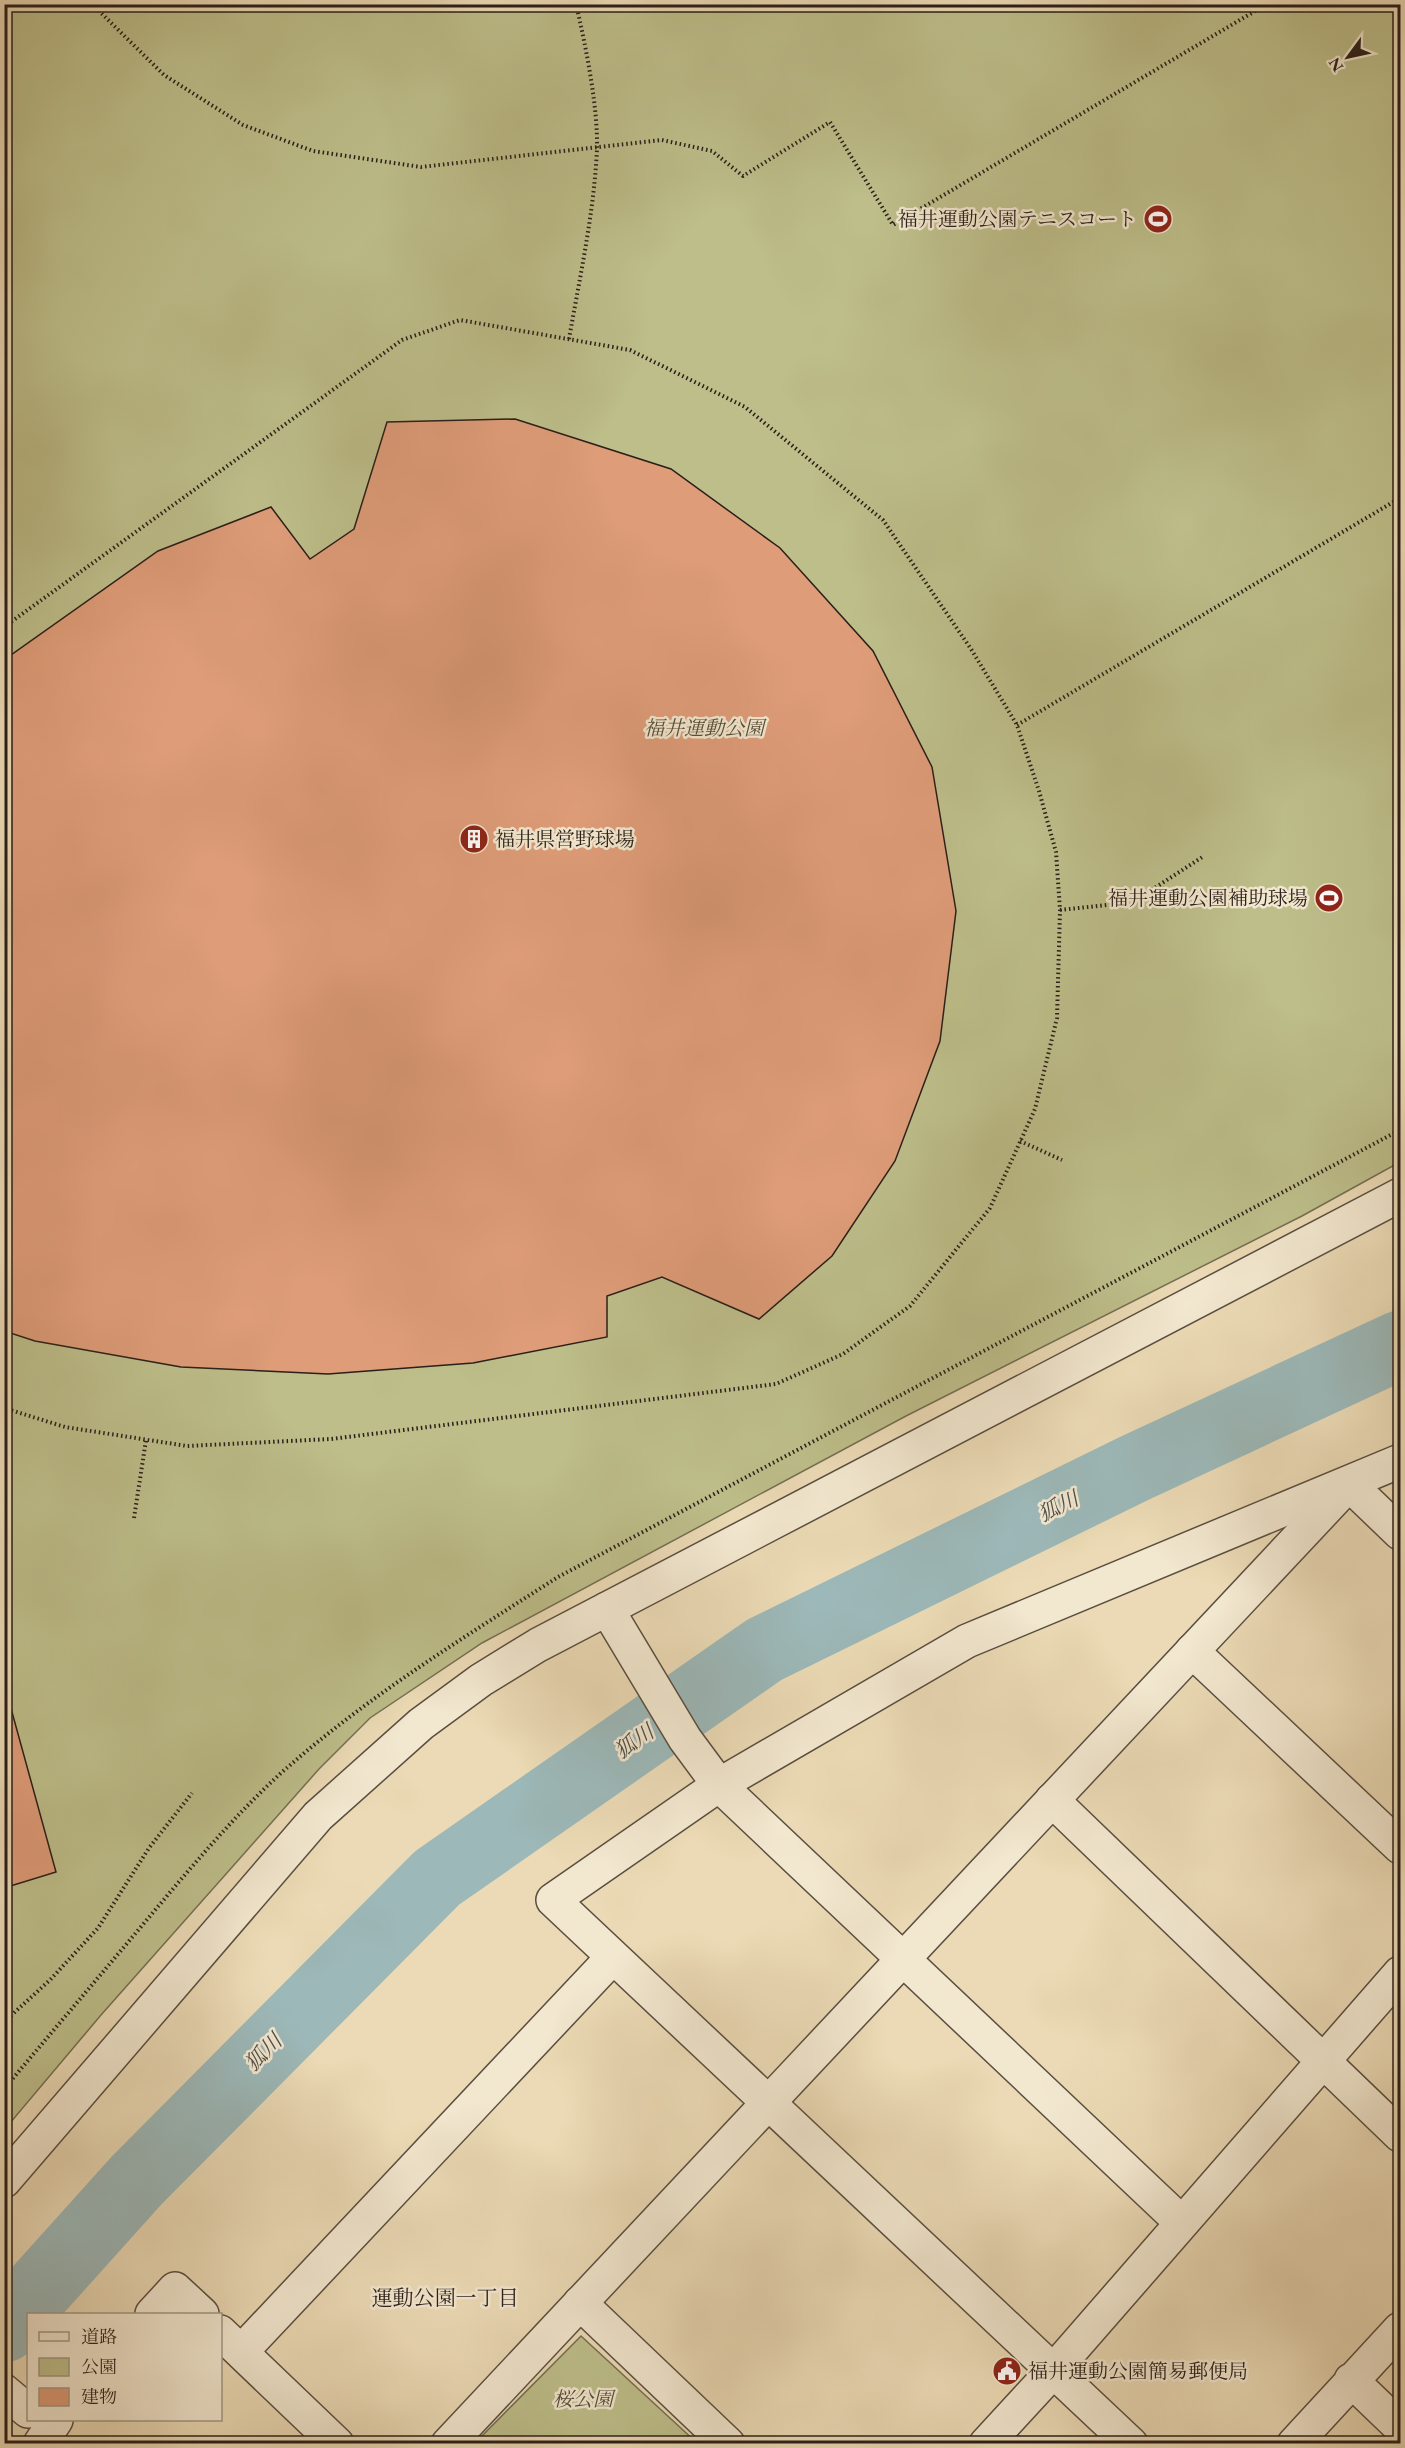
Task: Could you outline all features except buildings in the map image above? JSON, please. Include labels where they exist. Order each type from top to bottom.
[{"type":"street","points":[[4,2181],[318,1816],[421,1724],[482,1680],[538,1645],[1401,1195]]},
{"type":"street","points":[[1131,2444],[767,2104],[553,1900],[719,1785],[967,1641],[1401,1461]]},
{"type":"street","points":[[1349,1484],[1401,1533]]},
{"type":"street","points":[[448,2444],[1349,1484]]},
{"type":"street","points":[[608,1609],[685,1739],[719,1785],[1181,2222]]},
{"type":"street","points":[[1192,1651],[1401,1847]]},
{"type":"street","points":[[1052,1800],[1401,2135]]},
{"type":"street","points":[[337,2444],[231,2342],[613,1957]]},
{"type":"street","points":[[986,2444],[1054,2370],[1401,1973]]},
{"type":"street","points":[[153,2313],[176,2289],[201,2313]]},
{"type":"street","points":[[580,2303],[728,2444]]},
{"type":"street","points":[[1294,2444],[1401,2329]]},
{"type":"street","points":[[1352,2380],[1401,2427]]},
{"type":"path","points":[[92,4],[164,75],[243,125],[313,151],[421,166],[662,140],[712,151],[743,176],[830,122],[893,225],[1267,4]]},
{"type":"path","points":[[569,339],[592,211],[597,147],[591,81],[576,4]]},
{"type":"path","points":[[4,627],[402,340],[460,320],[630,350],[745,407],[883,520],[971,649],[1017,725],[1056,852],[1060,910],[1057,1018],[1035,1109],[990,1208],[910,1306],[843,1354],[776,1384],[331,1439],[187,1446],[65,1427],[4,1408]]},
{"type":"path","points":[[1017,725],[1401,498]]},
{"type":"path","points":[[1060,910],[1116,904],[1153,889],[1204,856]]},
{"type":"path","points":[[4,2089],[174,1887],[242,1811],[280,1774],[344,1721],[426,1662],[558,1577],[1401,1130]]},
{"type":"path","points":[[1020,1141],[1062,1160]]},
{"type":"path","points":[[134,1518],[146,1440]]},
{"type":"path","points":[[4,2022],[50,1980],[99,1928],[149,1848],[192,1793]]},
{"type":"green space","name":"福井運動公園","points":[[5,5],[1400,5],[1400,1162],[1302,1216],[906,1416],[482,1643],[370,1718],[319,1769],[101,2015],[5,2129]]},
{"type":"green space","name":"桜公園","points":[[581,2336],[697,2443],[475,2443]]},
{"type":"waterway","name":"狐川","points":[[4,2328],[137,2180],[437,1878],[764,1650],[1135,1468],[1400,1345]]},
{"type":"place","name":"福井運動公園テニスコート","points":[[1158,219]]},
{"type":"place","name":"福井県営野球場","points":[[474,839]]},
{"type":"place","name":"福井運動公園補助球場","points":[[1329,898]]},
{"type":"place","name":"福井運動公園簡易郵便局","points":[[1007,2371]]},
{"type":"district","name":"運動公園一丁目","points":[[445,2297]]}]
